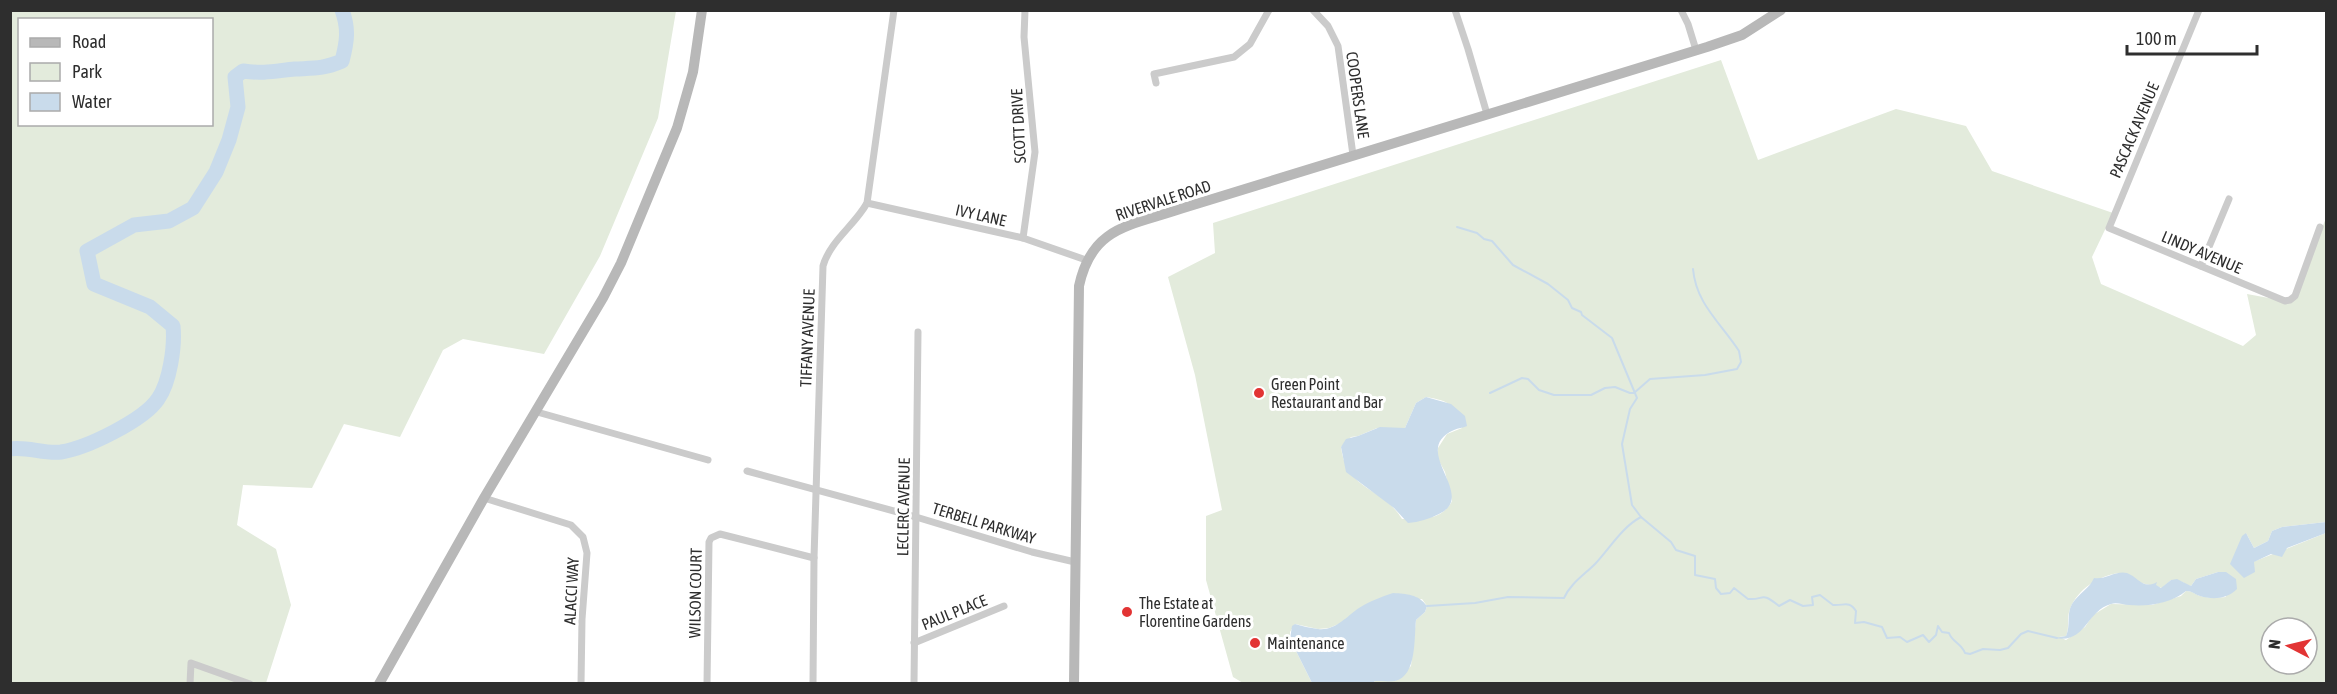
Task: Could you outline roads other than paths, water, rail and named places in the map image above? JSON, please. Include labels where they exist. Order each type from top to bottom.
[{"type":"street","points":[[379,684],[484,498],[603,298],[633,237],[686,100],[702,10]]},
{"type":"street","name":"TIFFANY AVENUE","points":[[813,684],[814,558],[823,266],[829,252],[861,215],[867,203],[894,10]]},
{"type":"street","name":"SCOTT DRIVE","points":[[1023,238],[1033,177],[1035,143],[1024,37],[1025,10]]},
{"type":"street","points":[[1156,83],[1154,74],[1234,57],[1250,44],[1269,10]]},
{"type":"street","name":"COOPERS LANE","points":[[1313,10],[1328,26],[1338,46],[1353,156]]},
{"type":"street","points":[[1455,10],[1487,114]]},
{"type":"street","points":[[1681,10],[1696,50]]},
{"type":"street","name":"RIVERVALE ROAD","points":[[1086,260],[1101,241],[1117,230],[1742,35],[1781,10]]},
{"type":"street","name":"PASCACK AVENUE","points":[[2109,228],[2199,10]]},
{"type":"street","points":[[2200,266],[2229,199]]},
{"type":"street","name":"IVY LANE","points":[[867,203],[1023,238],[1086,260]]},
{"type":"street","name":"LINDY AVENUE","points":[[2109,228],[2285,301],[2295,296],[2320,227]]},
{"type":"street","points":[[1073,684],[1079,297],[1086,260]]},
{"type":"street","name":"LECLERC AVENUE","points":[[914,684],[918,332]]},
{"type":"street","points":[[537,412],[708,460]]},
{"type":"street","name":"TERBELL PARKWAY","points":[[747,471],[916,517],[1032,552],[1075,562]]},
{"type":"street","name":"ALACCI WAY","points":[[484,498],[571,525],[583,537],[587,553],[582,619],[581,684]]},
{"type":"street","name":"WILSON COURT","points":[[707,684],[709,542],[711,538],[720,534],[814,558]]},
{"type":"street","name":"PAUL PLACE","points":[[914,643],[1004,606]]},
{"type":"street","points":[[190,684],[190,663],[250,684]]},
{"type":"water","points":[[1426,397],[1451,404],[1465,416],[1467,426],[1454,430],[1442,439],[1438,449],[1452,496],[1449,506],[1439,514],[1408,523],[1394,508],[1346,472],[1341,447],[1346,439],[1380,427],[1405,428],[1416,403]]},
{"type":"water","points":[[2326,522],[2326,533],[2287,548],[2282,557],[2271,554],[2254,562],[2255,572],[2244,578],[2230,564],[2242,536],[2246,533],[2254,548],[2268,541],[2272,531],[2282,527]]},
{"type":"water","points":[[2123,572],[2144,584],[2157,582],[2156,585],[2161,588],[2171,580],[2177,579],[2191,586],[2196,579],[2218,572],[2226,572],[2236,579],[2237,589],[2229,595],[2215,598],[2186,591],[2174,599],[2152,605],[2111,604],[2096,613],[2080,632],[2065,639],[2055,638],[2066,636],[2072,604],[2094,578]]},
{"type":"water","points":[[1393,593],[1416,597],[1427,606],[1425,612],[1416,620],[1411,664],[1402,678],[1373,683],[1312,683],[1290,639],[1292,626],[1295,624],[1318,629],[1330,628],[1359,608]]},
{"type":"waterway","points":[[10,449],[61,452],[85,445],[141,416],[158,399],[166,383],[171,364],[173,326],[150,307],[94,284],[87,251],[134,225],[169,221],[193,208],[216,172],[229,140],[238,107],[235,77],[243,71],[319,68],[342,61],[346,36],[346,23],[342,10]]},
{"type":"waterway","points":[[1457,227],[1477,233],[1484,239],[1492,241],[1513,265],[1548,284],[1568,300],[1572,308],[1581,312],[1612,338],[1637,398],[1630,409],[1622,444],[1632,505],[1641,517],[1671,542],[1676,550],[1695,556],[1695,575],[1715,579],[1716,588],[1721,594],[1730,593],[1734,588],[1748,599],[1766,597],[1779,606],[1790,600],[1803,606],[1813,605],[1812,597],[1820,595],[1833,605],[1851,606],[1856,611],[1855,623],[1864,622],[1882,627],[1887,638],[1900,637],[1907,642],[1923,635],[1929,642],[1936,635],[1938,626],[1942,632],[1949,633],[1965,653],[1970,654],[1983,649],[2008,648],[2021,634],[2028,631],[2057,638]]},
{"type":"waterway","points":[[1490,393],[1522,378],[1528,379],[1539,390],[1554,395],[1591,395],[1605,388],[1615,387],[1634,393],[1650,379],[1705,375],[1737,369],[1741,362],[1739,351],[1704,303],[1693,269]]},
{"type":"waterway","points":[[1427,606],[1475,603],[1508,597],[1564,598],[1622,532],[1641,517]]},
{"type":"place","name":"Green Point Restaurant and Bar","points":[[1259,393]]},
{"type":"place","name":"The Estate at Florentine Gardens","points":[[1127,612]]},
{"type":"place","name":"Maintenance","points":[[1255,643]]}]
